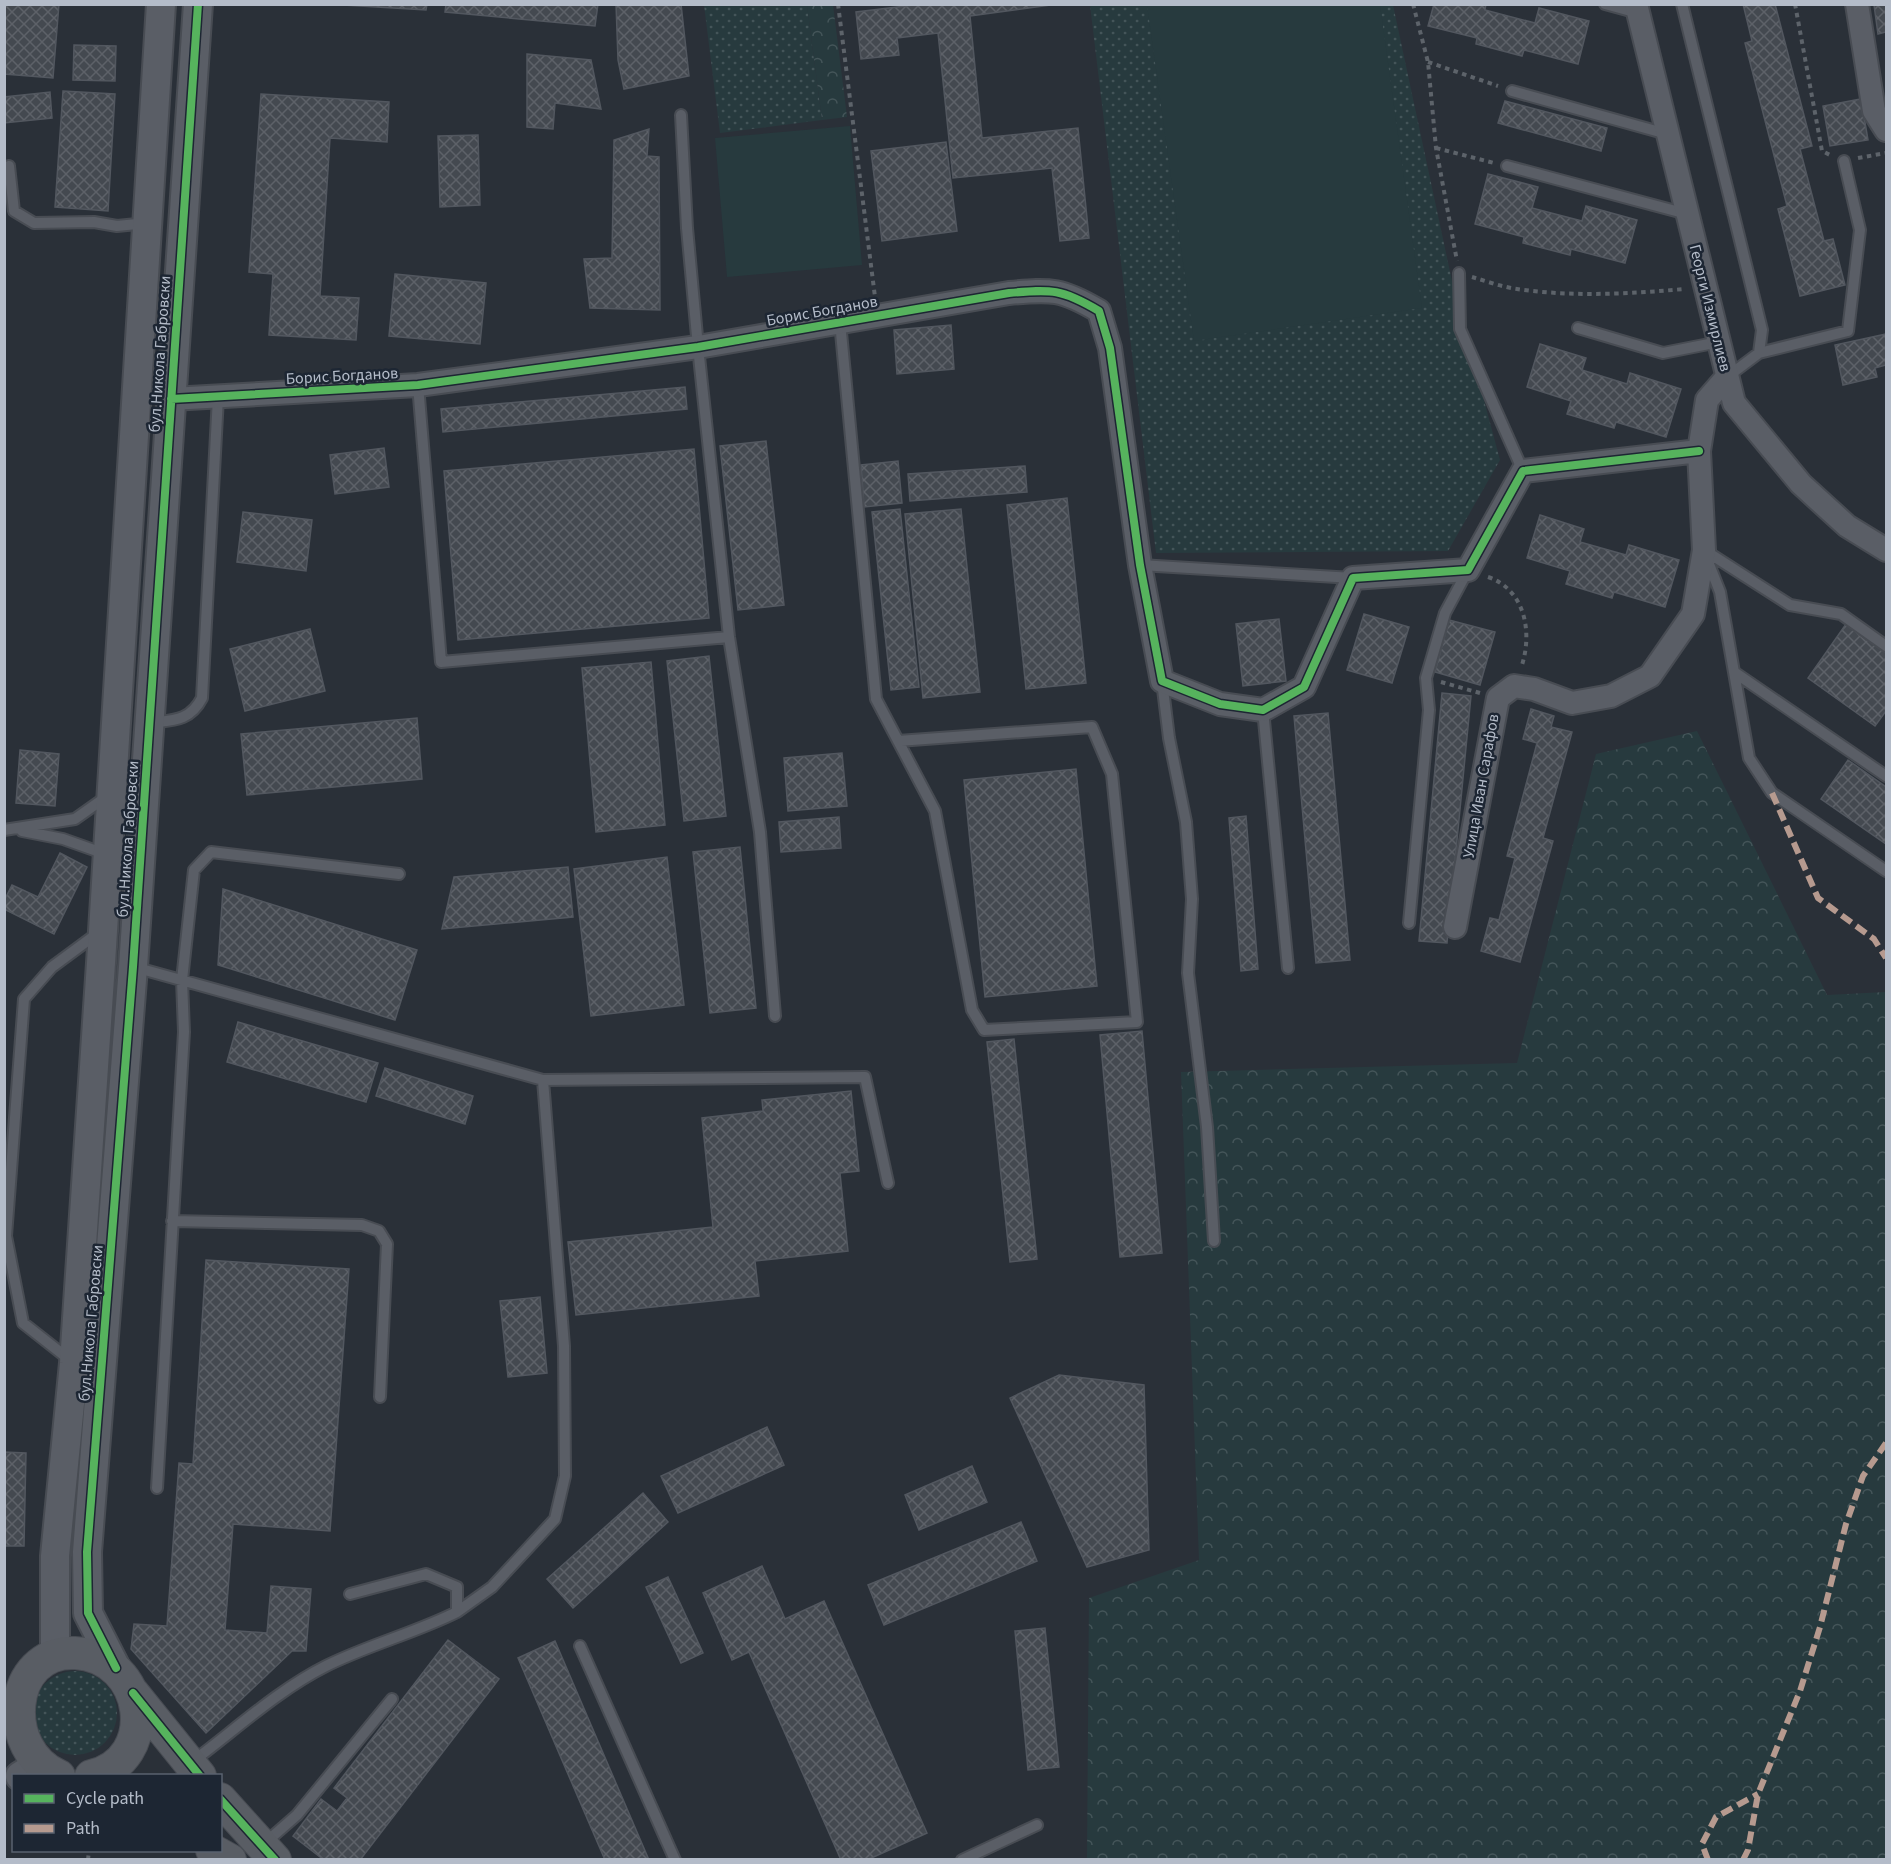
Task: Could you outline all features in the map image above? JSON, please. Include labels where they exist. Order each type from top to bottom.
[{"type":"main road","points":[[42,1774],[32,1761],[18,1702],[73,1653],[92,1655],[125,1681],[195,1770]]},
{"type":"main road","points":[[95,1774],[112,1766],[133,1740],[137,1716],[125,1681]]},
{"type":"main road","points":[[222,1801],[269,1852]]},
{"type":"main road","points":[[214,1852],[230,1860]]},
{"type":"street","name":"бул.Никола Габровски","points":[[18,1702],[55,1556],[74,1363],[161,4]]},
{"type":"street","name":"бул.Никола Габровски","points":[[125,1681],[88,1613],[87,1552],[134,967],[198,4]]},
{"type":"street","points":[[1857,4],[1874,111],[1887,130]]},
{"type":"street","name":"Георги Измирлиев","points":[[1637,9],[1734,403],[1802,484],[1847,526],[1887,550]]},
{"type":"street","name":"Борис Богданов","points":[[171,399],[418,385],[698,347],[1035,290],[1069,293],[1100,311],[1110,348],[1140,565],[1161,681]]},
{"type":"street","points":[[1506,692],[1534,689],[1572,703],[1611,696],[1650,676],[1693,614],[1704,550],[1699,451],[1707,400],[1727,377]]},
{"type":"street","points":[[1161,681],[1220,704],[1263,710],[1304,687],[1353,578],[1468,570],[1523,471],[1699,451]]},
{"type":"street","name":"Улица Иван Сарафов","points":[[1455,927],[1506,692]]},
{"type":"lane","points":[[1605,4],[1637,9]]},
{"type":"lane","points":[[1682,4],[1762,330],[1759,353]]},
{"type":"lane","points":[[1512,91],[1668,134]]},
{"type":"lane","points":[[681,115],[687,228],[698,347],[729,638],[760,832],[775,1017]]},
{"type":"lane","points":[[1727,377],[1759,353],[1848,331],[1860,230],[1844,160]]},
{"type":"lane","points":[[9,166],[14,211],[34,223],[94,222],[117,225],[147,223]]},
{"type":"lane","points":[[1507,166],[1687,214]]},
{"type":"lane","points":[[1460,273],[1460,329],[1523,471]]},
{"type":"lane","points":[[840,322],[876,699],[898,741],[935,811],[972,1010],[984,1030],[1137,1022],[1112,774],[1092,728],[898,741]]},
{"type":"lane","points":[[1578,328],[1663,353],[1719,342]]},
{"type":"lane","points":[[418,385],[441,662],[729,638]]},
{"type":"lane","points":[[150,723],[183,719],[196,710],[202,698],[219,397]]},
{"type":"lane","points":[[1704,550],[1790,605],[1841,614],[1887,646]]},
{"type":"lane","points":[[1704,550],[1720,592],[1749,758],[1772,793],[1887,871]]},
{"type":"lane","points":[[1140,565],[1353,578]]},
{"type":"lane","points":[[1409,923],[1429,710],[1426,678],[1445,613],[1468,570]]},
{"type":"lane","points":[[1734,672],[1887,776]]},
{"type":"lane","points":[[1161,681],[1169,738],[1186,822],[1192,899],[1188,973],[1207,1127],[1215,1240]]},
{"type":"lane","points":[[1263,710],[1288,968]]},
{"type":"lane","points":[[9,830],[75,819],[111,793]]},
{"type":"lane","points":[[9,830],[63,839],[108,855]]},
{"type":"lane","points":[[157,1488],[184,1032],[182,980],[194,870],[211,852],[399,874]]},
{"type":"lane","points":[[74,1363],[23,1323],[6,1236],[24,999],[52,968],[103,929]]},
{"type":"lane","points":[[134,967],[543,1080],[865,1077],[888,1183]]},
{"type":"lane","points":[[195,1770],[292,1687],[326,1666],[428,1626],[457,1612],[492,1587],[555,1519],[565,1476],[564,1346],[543,1080]]},
{"type":"lane","points":[[172,1221],[362,1225],[379,1231],[387,1244],[380,1397]]},
{"type":"lane","points":[[350,1594],[426,1574],[458,1587],[457,1612]]},
{"type":"lane","points":[[580,1646],[675,1860]]},
{"type":"lane","points":[[269,1852],[392,1699]]},
{"type":"lane","points":[[962,1860],[1037,1825]]},
{"type":"path","points":[[838,4],[877,315]]},
{"type":"path","points":[[1413,4],[1428,62],[1436,148],[1460,273],[1515,289],[1566,293],[1625,295],[1705,287]]},
{"type":"path","points":[[1795,4],[1822,151],[1844,160],[1887,153]]},
{"type":"path","points":[[1428,62],[1512,91]]},
{"type":"path","points":[[1436,148],[1507,166]]},
{"type":"path","points":[[1426,678],[1506,692],[1525,658],[1529,629],[1516,599],[1500,581],[1468,570]]},
{"type":"green space","points":[[704,5],[807,5],[822,120],[720,133]]},
{"type":"green space","points":[[807,5],[833,5],[847,117],[822,120]]},
{"type":"green space","points":[[1090,5],[1393,5],[1452,281],[1500,460],[1448,551],[1156,553]]},
{"type":"green space","points":[[1147,5],[1380,5],[1422,308],[1194,341]]},
{"type":"green space","points":[[850,126],[862,265],[727,277],[715,138]]},
{"type":"green space","points":[[1697,731],[1827,995],[1886,992],[1886,1859],[1087,1860],[1089,1598],[1199,1560],[1181,1072],[1517,1063],[1596,754]]},
{"type":"green space","points":[[75,1671],[91,1674],[105,1683],[114,1697],[117,1713],[114,1729],[105,1743],[91,1752],[75,1755],[59,1752],[45,1743],[36,1729],[33,1713],[36,1697],[45,1683],[59,1674]]},
{"type":"building","points":[[4,4],[59,4],[53,78],[4,74]]},
{"type":"building","points":[[326,4],[427,4],[426,10]]},
{"type":"building","points":[[446,4],[598,4],[595,26],[445,12]]},
{"type":"building","points":[[616,4],[681,4],[689,76],[624,89],[618,60]]},
{"type":"building","points":[[922,4],[1058,4],[970,16],[982,138],[1078,128],[1089,238],[1060,241],[1052,168],[953,178],[938,33],[897,38],[899,55],[861,59],[856,12]]},
{"type":"building","points":[[1434,4],[1486,4],[1485,10],[1535,23],[1539,8],[1589,21],[1578,64],[1524,50],[1522,56],[1476,44],[1477,38],[1428,26]]},
{"type":"building","points":[[1743,4],[1775,4],[1812,146],[1800,149],[1824,241],[1833,239],[1845,285],[1800,296],[1778,209],[1787,206],[1745,43],[1752,41]]},
{"type":"building","points":[[1886,4],[1886,32],[1878,34],[1874,5]]},
{"type":"building","points":[[74,45],[116,46],[115,81],[73,80]]},
{"type":"building","points":[[527,54],[591,60],[601,109],[555,103],[553,129],[527,127]]},
{"type":"building","points":[[63,91],[115,94],[108,211],[55,207]]},
{"type":"building","points":[[50,92],[52,118],[4,123],[4,97]]},
{"type":"building","points":[[261,94],[389,102],[387,142],[330,138],[320,296],[359,298],[356,340],[269,335],[273,274],[249,272]]},
{"type":"building","points":[[1861,99],[1868,140],[1830,146],[1823,106]]},
{"type":"building","points":[[1505,101],[1607,128],[1601,151],[1498,123]]},
{"type":"building","points":[[649,129],[647,156],[659,157],[660,310],[590,308],[584,259],[612,258],[614,140]]},
{"type":"building","points":[[478,135],[480,205],[440,207],[438,136]]},
{"type":"building","points":[[946,142],[957,231],[882,241],[871,151]]},
{"type":"building","points":[[1488,174],[1538,187],[1532,208],[1582,221],[1586,206],[1637,220],[1625,263],[1571,249],[1570,255],[1523,243],[1524,237],[1475,224]]},
{"type":"building","points":[[395,274],[486,283],[480,344],[389,336]]},
{"type":"building","points":[[951,325],[954,369],[897,374],[894,330]]},
{"type":"building","points":[[1886,334],[1886,365],[1875,368],[1877,377],[1843,385],[1835,345]]},
{"type":"building","points":[[1540,344],[1586,358],[1582,370],[1627,384],[1630,373],[1681,389],[1666,437],[1616,422],[1614,428],[1567,414],[1571,401],[1527,387]]},
{"type":"building","points":[[685,387],[687,409],[443,432],[441,409]]},
{"type":"building","points":[[766,441],[784,605],[738,610],[720,446]]},
{"type":"building","points":[[384,448],[389,487],[335,494],[330,455]]},
{"type":"building","points":[[694,449],[709,618],[458,640],[444,471]]},
{"type":"building","points":[[898,461],[902,503],[864,507],[861,465]]},
{"type":"building","points":[[1025,466],[1027,492],[910,501],[908,474]]},
{"type":"building","points":[[1067,498],[1086,683],[1026,689],[1007,505]]},
{"type":"building","points":[[900,509],[919,687],[891,690],[872,512]]},
{"type":"building","points":[[961,509],[980,692],[923,698],[905,514]]},
{"type":"building","points":[[243,512],[312,520],[306,571],[237,562]]},
{"type":"building","points":[[1540,515],[1584,529],[1580,542],[1626,555],[1629,545],[1679,560],[1665,607],[1614,592],[1612,598],[1566,584],[1570,571],[1527,558]]},
{"type":"building","points":[[1364,614],[1409,627],[1392,683],[1347,670]]},
{"type":"building","points":[[1279,619],[1286,681],[1243,686],[1236,624]]},
{"type":"building","points":[[1449,620],[1495,632],[1480,685],[1435,672]]},
{"type":"building","points":[[1846,624],[1886,653],[1886,711],[1875,726],[1808,678]]},
{"type":"building","points":[[310,629],[325,691],[245,711],[230,649]]},
{"type":"building","points":[[709,656],[726,816],[684,821],[667,661]]},
{"type":"building","points":[[651,662],[665,825],[596,832],[582,668]]},
{"type":"building","points":[[1442,693],[1471,696],[1447,943],[1419,941]]},
{"type":"building","points":[[1531,709],[1554,716],[1551,727],[1572,732],[1543,838],[1553,841],[1520,962],[1481,951],[1490,918],[1499,920],[1515,858],[1507,856],[1537,743],[1523,739]]},
{"type":"building","points":[[1328,713],[1350,960],[1316,963],[1294,716]]},
{"type":"building","points":[[417,718],[422,779],[247,795],[241,734]]},
{"type":"building","points":[[20,750],[59,754],[55,806],[16,803]]},
{"type":"building","points":[[842,753],[847,806],[788,811],[784,758]]},
{"type":"building","points":[[1848,760],[1886,787],[1886,844],[1821,799]]},
{"type":"building","points":[[1076,769],[1097,986],[985,997],[964,780]]},
{"type":"building","points":[[1246,816],[1258,969],[1241,971],[1229,818]]},
{"type":"building","points":[[839,817],[841,848],[781,852],[779,822]]},
{"type":"building","points":[[740,847],[756,1008],[710,1013],[693,852]]},
{"type":"building","points":[[60,853],[87,867],[54,934],[4,909],[4,901],[12,885],[38,897]]},
{"type":"building","points":[[667,857],[684,1005],[591,1016],[574,869]]},
{"type":"building","points":[[568,867],[573,917],[442,929],[454,877]]},
{"type":"building","points":[[223,889],[417,950],[395,1020],[218,965]]},
{"type":"building","points":[[238,1022],[378,1063],[366,1102],[227,1062]]},
{"type":"building","points":[[1142,1031],[1162,1253],[1120,1257],[1100,1035]]},
{"type":"building","points":[[1014,1039],[1037,1259],[1010,1262],[987,1042]]},
{"type":"building","points":[[385,1068],[473,1096],[465,1124],[376,1096]]},
{"type":"building","points":[[851,1091],[859,1171],[840,1173],[848,1251],[755,1261],[759,1296],[576,1315],[568,1242],[713,1227],[702,1118],[763,1111],[762,1100]]},
{"type":"building","points":[[206,1260],[349,1269],[330,1531],[233,1524],[225,1630],[267,1633],[271,1586],[311,1589],[306,1651],[292,1651],[206,1733],[131,1649],[134,1624],[167,1626],[179,1463],[193,1464]]},
{"type":"building","points":[[540,1297],[547,1373],[508,1377],[500,1301]]},
{"type":"building","points":[[1059,1375],[1144,1385],[1149,1550],[1087,1567],[1010,1398]]},
{"type":"building","points":[[767,1427],[784,1465],[678,1513],[661,1476]]},
{"type":"building","points":[[4,1452],[26,1453],[24,1546],[4,1546]]},
{"type":"building","points":[[972,1466],[987,1502],[919,1530],[905,1495]]},
{"type":"building","points":[[643,1493],[668,1522],[573,1608],[547,1579]]},
{"type":"building","points":[[1021,1522],[1037,1561],[884,1625],[868,1585]]},
{"type":"building","points":[[762,1566],[785,1619],[824,1601],[927,1833],[867,1860],[841,1860],[749,1652],[732,1660],[703,1593]]},
{"type":"building","points":[[668,1577],[703,1653],[681,1663],[646,1587]]},
{"type":"building","points":[[1045,1628],[1059,1767],[1028,1770],[1015,1631]]},
{"type":"building","points":[[448,1640],[499,1679],[360,1860],[324,1860],[293,1836],[321,1799],[337,1811],[347,1798],[334,1788]]},
{"type":"building","points":[[555,1641],[649,1860],[605,1860],[518,1658]]},
{"type":"marked path","points":[[1772,793],[1818,898],[1874,939],[1886,958]]},
{"type":"marked path","points":[[1743,1860],[1748,1850],[1758,1794],[1800,1691],[1820,1627],[1846,1524],[1863,1476],[1886,1443]]},
{"type":"marked path","points":[[1708,1860],[1702,1844],[1716,1817],[1758,1794]]},
{"type":"cycle path","points":[[116,1668],[88,1613],[87,1552],[133,967],[198,4]]},
{"type":"cycle path","points":[[171,399],[418,385],[698,347],[1009,293],[1056,292],[1075,298],[1099,311],[1110,348],[1140,565],[1162,681],[1220,704],[1263,710],[1304,687],[1353,578],[1468,570],[1523,471],[1699,451]]},
{"type":"cycle path","points":[[133,1693],[198,1774]]},
{"type":"cycle path","points":[[222,1801],[275,1860]]}]
